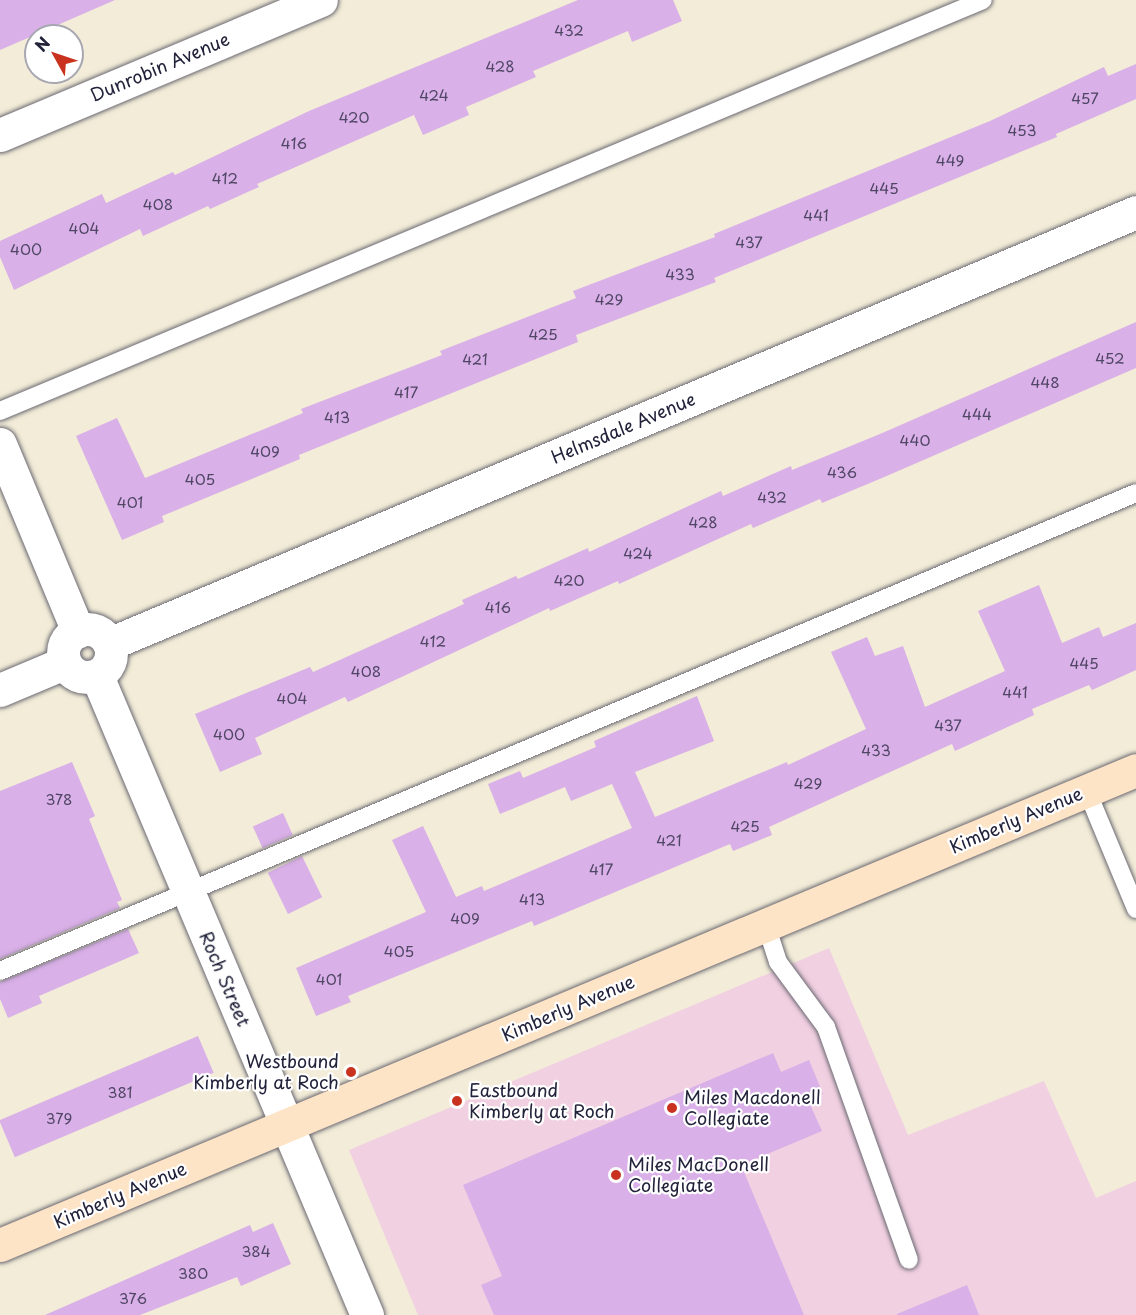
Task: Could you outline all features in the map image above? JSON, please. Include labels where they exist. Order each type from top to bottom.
[{"type":"street","name":"Dunrobin Avenue","points":[[0,135],[321,0]]},
{"type":"street","name":"Helmsdale Avenue","points":[[109,644],[1136,212]]},
{"type":"street","points":[[0,444],[78,631]]},
{"type":"street","points":[[93,630],[109,644],[111,660],[97,676],[75,675],[64,663],[66,642],[78,631],[93,630]]},
{"type":"street","points":[[0,690],[64,663]]},
{"type":"street","name":"Roch Street","points":[[97,676],[367,1315]]},
{"type":"street","name":"Kimberly Avenue","points":[[0,1245],[1136,770]]},
{"type":"lane","points":[[0,411],[983,0]]},
{"type":"lane","points":[[0,971],[1136,493]]},
{"type":"lane","points":[[1087,791],[1136,909]]},
{"type":"lane","points":[[766,925],[778,962],[826,1027],[909,1260]]},
{"type":"shaded area","name":"Miles Macdonell Collegiate","points":[[829,948],[908,1135],[1044,1081],[1096,1198],[1136,1181],[1136,1315],[418,1315],[349,1150]]},
{"type":"building","points":[[0,0],[115,0],[60,24],[24,24],[24,40],[0,50]]},
{"type":"building","points":[[578,0],[673,0],[682,21],[632,42],[628,31],[533,71],[536,77],[466,107],[469,115],[423,135],[414,115],[257,184],[259,187],[210,209],[208,206],[143,236],[140,229],[14,290],[0,257],[0,241],[102,194],[106,203],[173,172],[175,175],[309,111]]},
{"type":"building","points":[[1136,64],[1136,99],[1056,134],[1057,137],[714,278],[716,282],[576,335],[578,342],[299,455],[300,459],[162,516],[164,522],[122,540],[76,436],[117,418],[145,478],[303,413],[301,409],[442,355],[440,351],[576,298],[573,291],[715,237],[714,234],[990,121],[1104,67],[1108,76]]},
{"type":"building","points":[[1136,322],[1136,368],[822,503],[820,499],[753,528],[751,524],[619,584],[618,581],[550,611],[549,608],[348,702],[345,697],[255,738],[262,754],[220,772],[195,714],[310,667],[313,672],[464,604],[462,600],[516,576],[518,579],[588,548],[589,552],[721,491],[723,496],[791,466],[792,470],[880,434]]},
{"type":"building","points":[[1039,585],[1062,643],[1099,627],[1103,637],[1136,623],[1136,670],[1092,690],[1089,685],[1032,709],[1034,715],[955,751],[952,744],[846,792],[769,827],[772,835],[733,851],[730,844],[534,926],[532,921],[348,996],[351,1002],[316,1016],[296,968],[426,912],[392,840],[423,826],[456,897],[482,886],[484,891],[632,828],[612,784],[571,801],[565,787],[500,814],[488,784],[520,771],[523,778],[596,747],[594,741],[697,696],[714,741],[635,772],[655,817],[787,762],[788,765],[866,729],[831,652],[867,637],[875,656],[903,646],[925,707],[1005,671],[978,611]]},
{"type":"building","points":[[72,762],[95,816],[89,819],[122,900],[117,902],[120,908],[0,959],[0,791]]},
{"type":"building","points":[[283,813],[293,835],[263,848],[253,826]]},
{"type":"building","points":[[302,856],[322,897],[288,914],[268,873]]},
{"type":"building","points":[[128,929],[139,953],[39,996],[42,1003],[8,1018],[0,999],[0,982]]},
{"type":"building","points":[[198,1036],[214,1073],[15,1157],[0,1120]]},
{"type":"building","name":"Miles MacDonell Collegiate","points":[[773,1053],[781,1072],[809,1060],[823,1094],[808,1100],[822,1131],[741,1165],[804,1315],[494,1315],[481,1285],[502,1276],[463,1185]]},
{"type":"building","points":[[273,1223],[291,1264],[241,1286],[237,1277],[140,1315],[45,1315],[250,1225],[253,1232]]},
{"type":"building","points":[[967,1285],[979,1315],[897,1315],[897,1314]]},
{"type":"place","name":"Westbound Kimberly at Roch","points":[[351,1072]]},
{"type":"place","name":"Eastbound Kimberly at Roch","points":[[457,1101]]},
{"type":"place","name":"Miles Macdonell Collegiate","points":[[672,1108]]},
{"type":"place","name":"Miles MacDonell Collegiate","points":[[616,1175]]}]
